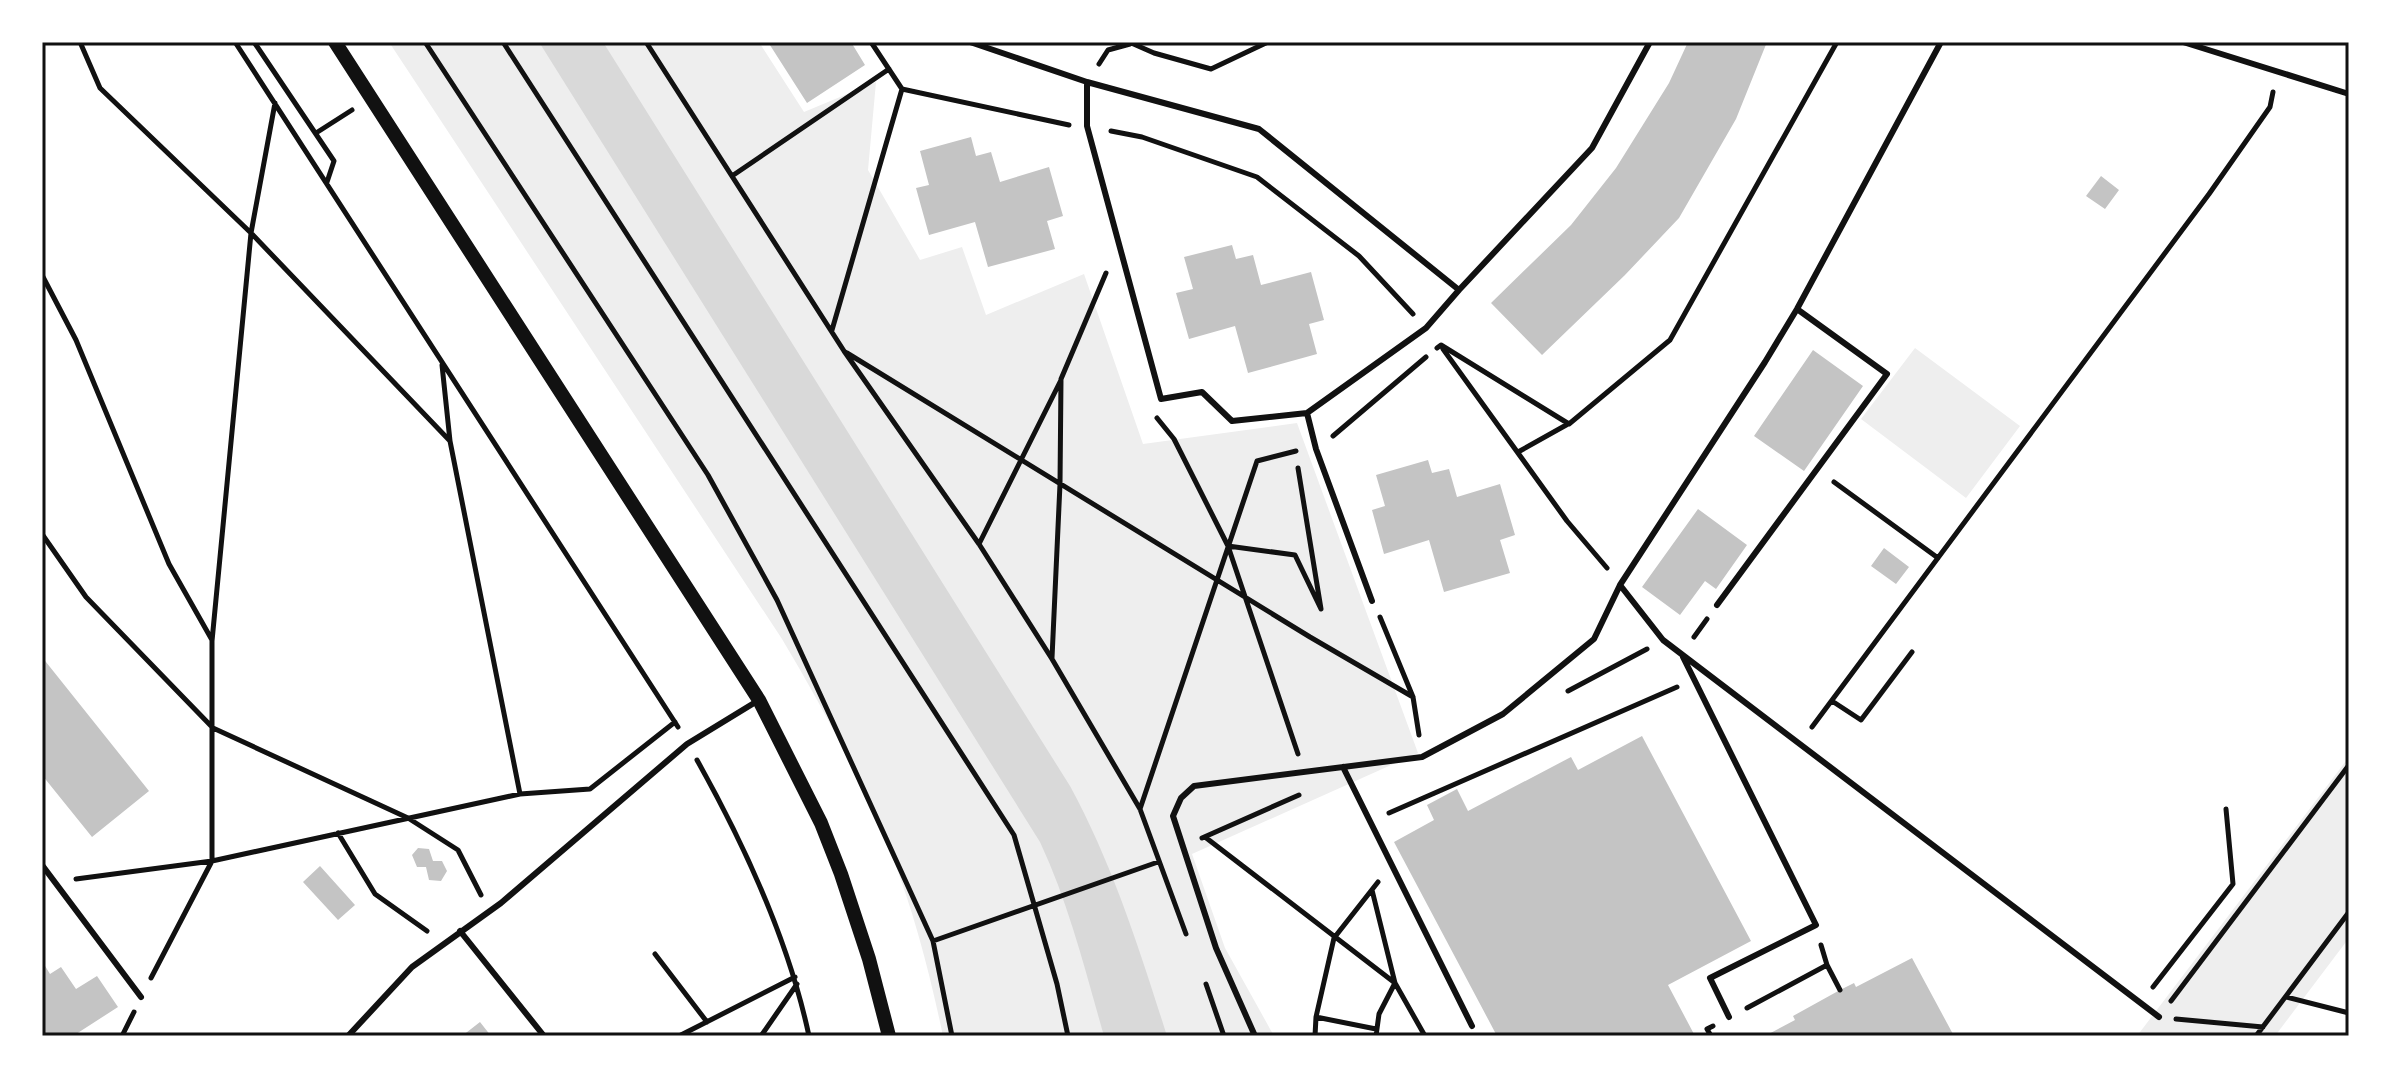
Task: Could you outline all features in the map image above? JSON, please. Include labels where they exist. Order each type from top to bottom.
[{"type":"street","points":[[335,42],[759,700],[831,848],[869,959],[889,1036]]},
{"type":"lane","points":[[970,42],[1087,82],[1259,129],[1459,290]]},
{"type":"lane","points":[[1087,82],[1087,126],[1161,399],[1202,392],[1232,421],[1307,413],[1426,328],[1592,148],[1650,42]]},
{"type":"lane","points":[[1255,1036],[1216,948],[1173,816],[1181,798],[1194,786],[1422,757],[1503,714],[1594,639],[1620,585],[1797,309],[1941,42]]},
{"type":"lane","points":[[2183,42],[2349,94]]},
{"type":"lane","points":[[1717,605],[1887,374],[1797,309]]},
{"type":"lane","points":[[1307,413],[1316,449],[1372,601]]},
{"type":"lane","points":[[1620,585],[1663,640],[2159,1017]]},
{"type":"lane","points":[[1681,654],[1816,925],[1710,978],[1729,1017]]},
{"type":"lane","points":[[348,1036],[412,967],[489,911],[687,744],[759,700]]},
{"type":"lane","points":[[1343,767],[1472,1026]]},
{"type":"lane","points":[[42,865],[141,997]]},
{"type":"lane","points":[[460,931],[544,1036]]},
{"type":"path","points":[[80,42],[100,88],[251,233],[450,441]]},
{"type":"path","points":[[235,42],[675,722],[731,821],[796,980],[809,1036]]},
{"type":"path","points":[[254,42],[334,161],[327,182]]},
{"type":"path","points":[[425,42],[716,489],[777,600],[933,941],[952,1036]]},
{"type":"path","points":[[503,42],[1014,835],[1057,984],[1068,1036]]},
{"type":"path","points":[[646,42],[844,351],[979,544],[1052,659],[1140,809],[1187,935]]},
{"type":"path","points":[[871,42],[902,89],[1073,126],[1142,137],[1257,177],[1359,256],[1426,328],[1567,521],[1620,585]]},
{"type":"path","points":[[1087,82],[1108,50],[1129,43],[1211,69],[1268,42]]},
{"type":"path","points":[[1518,452],[1569,424],[1670,340],[1837,42]]},
{"type":"path","points":[[732,176],[889,69]]},
{"type":"path","points":[[831,331],[902,89]]},
{"type":"path","points":[[316,133],[371,97]]},
{"type":"path","points":[[141,997],[212,861],[212,641],[251,233],[275,102]]},
{"type":"path","points":[[1800,744],[2209,194],[2270,107]]},
{"type":"path","points":[[979,544],[1061,379],[1106,272]]},
{"type":"path","points":[[42,275],[76,340],[169,564],[212,641]]},
{"type":"path","points":[[1441,345],[1569,424]]},
{"type":"path","points":[[1140,809],[1257,461],[1316,449],[1441,345]]},
{"type":"path","points":[[844,351],[1247,599],[1413,697]]},
{"type":"path","points":[[442,363],[450,441],[520,794]]},
{"type":"path","points":[[1052,659],[1061,379]]},
{"type":"path","points":[[1174,439],[1228,546],[1304,772]]},
{"type":"path","points":[[1228,546],[1295,555],[1321,609],[1296,451]]},
{"type":"path","points":[[1817,469],[1938,558]]},
{"type":"path","points":[[42,534],[86,597],[213,728],[408,818],[458,850],[489,911]]},
{"type":"path","points":[[1681,654],[1717,605]]},
{"type":"path","points":[[1386,631],[1413,697],[1422,757]]},
{"type":"path","points":[[1832,701],[1861,720],[1912,652]]},
{"type":"path","points":[[1370,821],[1694,680]]},
{"type":"path","points":[[54,882],[212,861],[520,794],[590,789],[675,722]]},
{"type":"path","points":[[2159,1017],[2349,765]]},
{"type":"path","points":[[2141,1003],[2233,884],[2226,809]]},
{"type":"path","points":[[338,833],[375,894],[444,943]]},
{"type":"path","points":[[1205,837],[1395,983]]},
{"type":"path","points":[[933,941],[1158,862]]},
{"type":"path","points":[[1315,1036],[1316,1017],[1334,938],[1393,867]]},
{"type":"path","points":[[1372,889],[1395,983],[1425,1036]]},
{"type":"path","points":[[2256,1036],[2349,912]]},
{"type":"path","points":[[655,954],[707,1022]]},
{"type":"path","points":[[1711,1036],[1707,1029],[1827,965],[1840,990]]},
{"type":"path","points":[[1204,979],[1224,1036]]},
{"type":"path","points":[[679,1036],[796,980]]},
{"type":"path","points":[[761,1036],[796,980]]},
{"type":"path","points":[[1316,1017],[1376,1032],[1379,1014],[1395,983]]},
{"type":"path","points":[[2286,997],[2349,1013]]},
{"type":"path","points":[[2159,1017],[2263,1027]]},
{"type":"shaded area","points":[[389,42],[759,42],[804,112],[876,82],[868,170],[920,260],[962,247],[986,315],[1084,274],[1143,444],[1297,423],[1418,753],[1192,854],[1225,948],[1274,1036],[943,1036],[921,943],[891,853],[854,771],[812,691],[782,639]]},
{"type":"shaded area","points":[[539,42],[603,42],[1070,786],[1100,846],[1136,940],[1167,1036],[1104,1036],[1068,913],[1040,842]]},
{"type":"shaded area","points":[[1915,348],[2020,426],[1966,498],[1861,419]]},
{"type":"shaded area","points":[[2349,757],[2349,938],[2275,1036],[2137,1036]]},
{"type":"building","points":[[768,42],[851,42],[865,65],[807,103]]},
{"type":"building","points":[[1688,42],[1767,42],[1736,119],[1679,218],[1542,355],[1491,303],[1571,225],[1616,168],[1669,83]]},
{"type":"building","points":[[971,137],[976,156],[991,152],[1000,182],[1049,167],[1063,216],[1047,221],[1055,249],[988,267],[975,222],[929,235],[916,188],[929,185],[920,151]]},
{"type":"building","points":[[2101,176],[2119,190],[2105,209],[2086,196]]},
{"type":"building","points":[[1232,245],[1236,259],[1253,255],[1261,285],[1311,272],[1324,320],[1309,324],[1317,354],[1248,373],[1235,326],[1189,339],[1176,293],[1193,289],[1184,257]]},
{"type":"building","points":[[1813,350],[1863,386],[1804,471],[1754,436]]},
{"type":"building","points":[[1428,460],[1432,473],[1449,469],[1457,497],[1500,484],[1515,535],[1500,540],[1510,573],[1444,592],[1429,540],[1384,554],[1372,510],[1385,506],[1376,475]]},
{"type":"building","points":[[1698,509],[1747,545],[1716,589],[1705,581],[1680,615],[1642,587]]},
{"type":"building","points":[[1884,548],[1909,567],[1896,584],[1871,566]]},
{"type":"building","points":[[42,657],[149,791],[92,837],[42,775]]},
{"type":"building","points":[[1642,736],[1751,941],[1668,985],[1695,1036],[1497,1036],[1394,842],[1434,820],[1427,805],[1457,789],[1468,811],[1571,757],[1578,770]]},
{"type":"building","points":[[418,848],[429,849],[433,861],[442,861],[447,871],[441,881],[429,880],[426,867],[417,867],[412,855]]},
{"type":"building","points":[[320,866],[355,905],[338,920],[303,882]]},
{"type":"building","points":[[1912,958],[1954,1036],[1765,1036],[1795,1020],[1793,1016],[1840,990],[1854,983],[1856,987]]},
{"type":"building","points":[[42,961],[50,974],[61,967],[76,989],[97,976],[118,1007],[73,1036],[42,1036]]},
{"type":"building","points":[[480,1022],[491,1036],[462,1036]]}]
